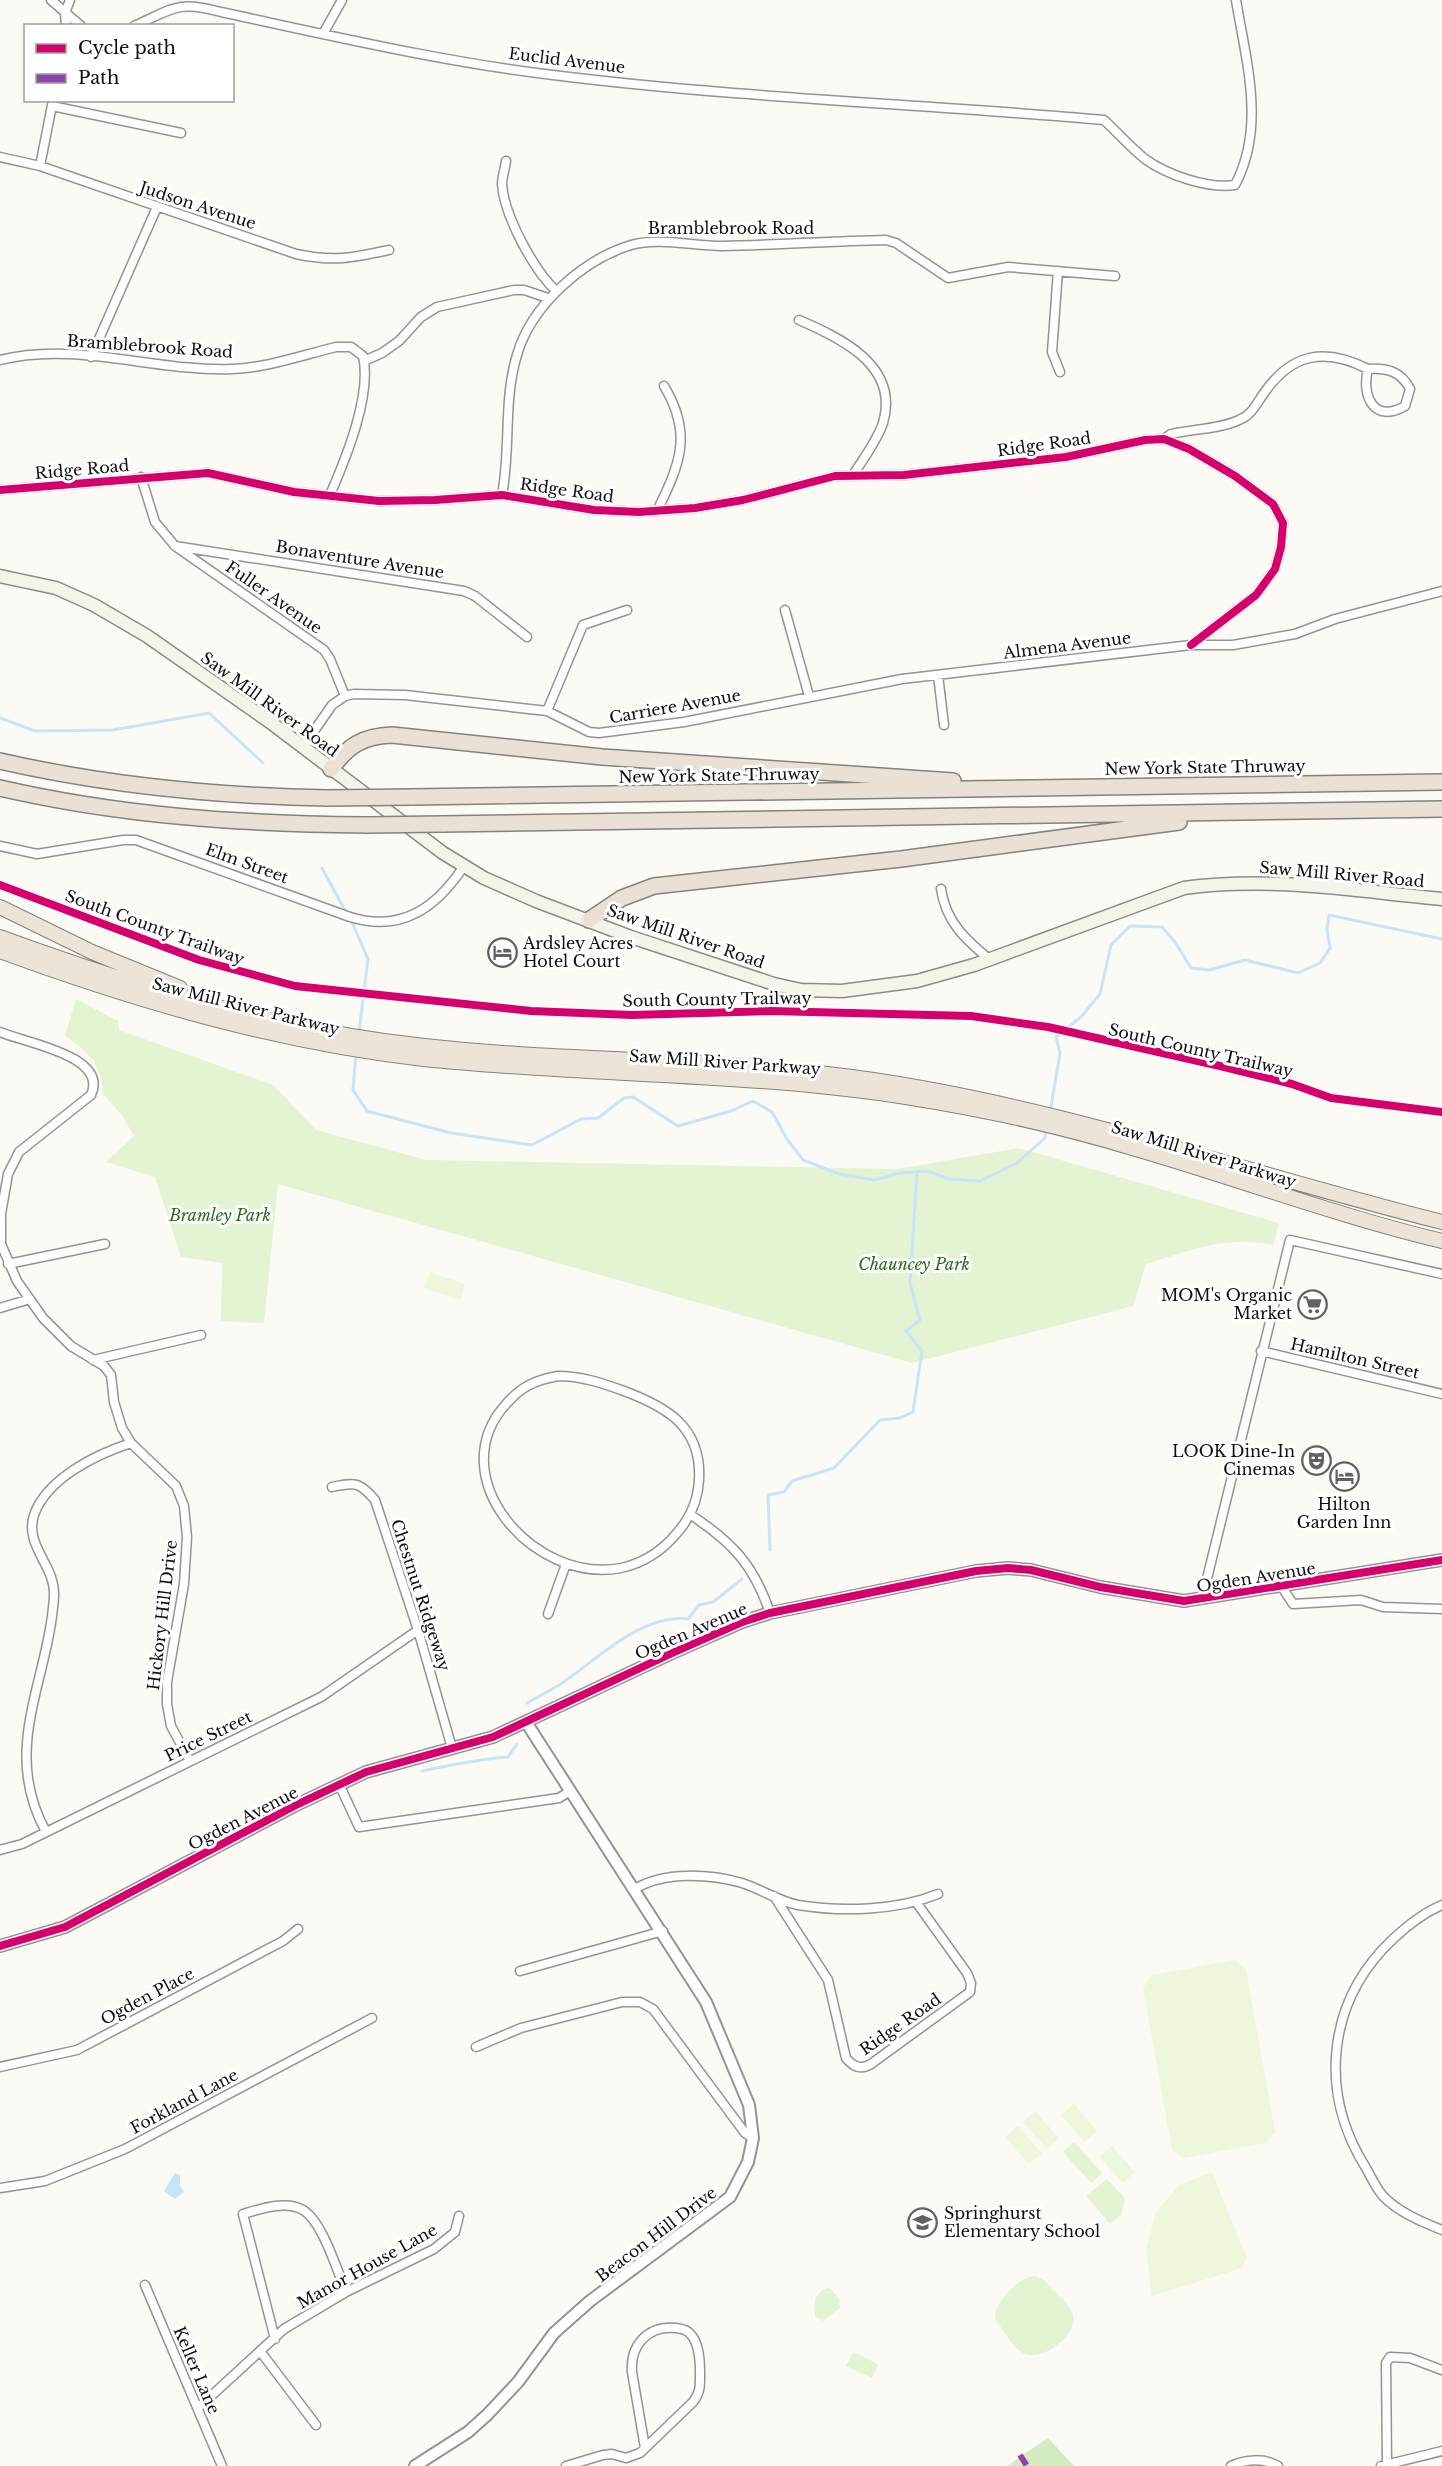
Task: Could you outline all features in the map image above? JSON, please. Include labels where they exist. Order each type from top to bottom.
[{"type":"highway","points":[[331,769],[352,744],[369,737],[392,735],[602,757],[1031,788]]},
{"type":"highway","name":"New York State Thruway","points":[[0,761],[142,787],[226,795],[328,798],[1442,782]]},
{"type":"highway","points":[[0,788],[94,807],[168,817],[254,823],[367,825],[1442,809]]},
{"type":"highway","points":[[590,920],[632,893],[661,885],[901,859],[1085,832],[1275,812]]},
{"type":"highway","points":[[0,908],[114,962],[247,1013]]},
{"type":"highway","name":"Saw Mill River Parkway","points":[[0,937],[136,983],[340,1040]]},
{"type":"highway","name":"Saw Mill River Parkway","points":[[0,951],[177,1008],[372,1045],[813,1072],[915,1086],[1442,1222]]},
{"type":"highway","name":"Saw Mill River Parkway","points":[[1063,1123],[1354,1218],[1442,1241]]},
{"type":"main road","name":"Saw Mill River Road","points":[[0,576],[56,588],[94,605],[161,646],[464,866],[519,894],[710,963],[801,990],[842,991],[884,987],[946,974],[1184,888],[1215,883],[1292,884],[1442,899]]},
{"type":"street","points":[[51,0],[79,24]]},
{"type":"street","points":[[66,24],[65,13],[70,0]]},
{"type":"street","points":[[323,34],[342,0]]},
{"type":"street","name":"Euclid Avenue","points":[[138,24],[166,8],[202,3],[323,34],[559,76],[727,93],[1104,120],[1146,160],[1175,173],[1219,187],[1235,184],[1250,147],[1252,96],[1236,0]]},
{"type":"street","points":[[40,166],[52,103],[181,133]]},
{"type":"street","name":"Judson Avenue","points":[[0,157],[40,166],[296,254],[324,260],[346,259],[389,250]]},
{"type":"street","points":[[506,161],[502,181],[508,213],[542,274],[556,291]]},
{"type":"street","points":[[92,357],[157,207]]},
{"type":"street","name":"Bramblebrook Road","points":[[502,495],[507,470],[510,385],[517,353],[548,298],[610,253],[642,243],[720,246],[886,240],[896,243],[948,278],[1008,267],[1058,271]]},
{"type":"street","points":[[1060,372],[1052,352],[1058,271],[1115,276]]},
{"type":"street","points":[[330,495],[352,442],[366,369],[364,361],[382,353],[399,341],[421,317],[437,307],[514,290],[524,290],[548,298]]},
{"type":"street","points":[[799,320],[836,337],[863,356],[880,375],[886,405],[882,425],[853,475]]},
{"type":"street","name":"Bramblebrook Road","points":[[0,360],[25,354],[92,357],[234,369],[336,347],[351,347],[363,356],[364,361]]},
{"type":"street","points":[[1191,645],[1256,595],[1275,568],[1281,547],[1282,523],[1273,504],[1235,476],[1189,449],[1164,440],[1171,434],[1239,420],[1251,413],[1276,376],[1288,366],[1306,359],[1331,355],[1350,360],[1368,369],[1389,370],[1405,380],[1410,389],[1405,406],[1390,411],[1381,411],[1372,405],[1366,390],[1368,369]]},
{"type":"street","points":[[657,511],[678,469],[682,438],[676,405],[664,386]]},
{"type":"street","name":"Ridge Road","points":[[0,490],[208,473],[294,492],[379,501],[502,495],[594,510],[657,511],[695,508],[743,500],[804,483],[853,475],[904,475],[1066,457],[1145,440],[1164,440]]},
{"type":"street","name":"Fuller Avenue","points":[[141,477],[155,522],[175,546],[324,650],[345,696]]},
{"type":"street","name":"Bonaventure Avenue","points":[[175,546],[464,591],[475,596],[527,637]]},
{"type":"street","name":"Almena Avenue","points":[[835,691],[938,675],[1191,645],[1233,645],[1302,632],[1335,619],[1442,591]]},
{"type":"street","points":[[547,711],[583,625],[627,610]]},
{"type":"street","points":[[785,610],[809,696]]},
{"type":"street","points":[[938,675],[944,724]]},
{"type":"street","name":"Carriere Avenue","points":[[345,696],[405,695],[547,711],[589,732],[599,733],[684,722],[835,691]]},
{"type":"street","points":[[303,747],[332,705],[345,696]]},
{"type":"street","name":"Elm Street","points":[[0,846],[37,854],[123,840],[136,840],[369,921],[401,918],[429,908],[449,889],[464,866]]},
{"type":"street","points":[[941,890],[943,908],[962,937],[989,959]]},
{"type":"street","name":"Hickory Hill Drive","points":[[0,1032],[77,1059],[91,1071],[96,1085],[91,1095],[19,1152],[2,1195],[1,1244],[8,1264],[43,1318],[71,1346],[104,1366],[111,1375],[114,1402],[122,1428],[131,1443],[176,1486],[184,1506],[187,1537],[184,1584],[167,1682],[167,1704],[171,1726],[190,1761]]},
{"type":"street","points":[[1202,1599],[1290,1240],[1442,1274]]},
{"type":"street","points":[[8,1264],[105,1244]]},
{"type":"street","points":[[0,1308],[30,1299]]},
{"type":"street","points":[[93,1360],[201,1335]]},
{"type":"street","name":"Hamilton Street","points":[[1261,1351],[1442,1394]]},
{"type":"street","points":[[558,1376],[582,1378],[613,1387],[668,1411],[686,1430],[697,1452],[699,1481],[691,1515],[665,1547],[642,1561],[624,1567],[599,1570],[566,1564],[541,1552],[513,1530],[497,1508],[488,1481],[485,1454],[490,1426],[501,1409],[529,1383],[558,1376]]},
{"type":"street","points":[[46,1832],[36,1814],[26,1769],[26,1732],[45,1659],[55,1594],[49,1568],[38,1554],[31,1532],[34,1517],[50,1491],[72,1471],[131,1443]]},
{"type":"street","name":"Chestnut Ridgeway","points":[[332,1486],[350,1483],[363,1486],[375,1500],[418,1630],[452,1748]]},
{"type":"street","points":[[691,1515],[717,1532],[740,1554],[762,1587],[770,1613]]},
{"type":"street","name":"Ogden Avenue","points":[[0,1946],[65,1927],[366,1772],[493,1737],[670,1654],[742,1622],[770,1613],[976,1571],[1008,1568],[1173,1599],[1202,1599],[1442,1560]]},
{"type":"street","points":[[548,1614],[566,1564]]},
{"type":"street","points":[[1282,1587],[1293,1604],[1361,1600],[1383,1607],[1442,1609]]},
{"type":"street","name":"Price Street","points":[[0,1850],[22,1844],[321,1697],[418,1630]]},
{"type":"street","name":"Beacon Hill Drive","points":[[418,2465],[468,2432],[487,2415],[518,2382],[554,2332],[590,2301],[730,2197],[748,2162],[753,2138],[749,2105],[706,2002],[663,1931],[526,1722]]},
{"type":"street","points":[[339,1784],[359,1827],[560,1798],[570,1791]]},
{"type":"street","points":[[635,1889],[650,1880],[690,1876],[741,1883],[795,1904],[832,1909],[916,1902],[938,1894]]},
{"type":"street","name":"Ridge Road","points":[[774,1896],[828,1980],[846,2058],[853,2066],[860,2068],[871,2064],[970,1992],[971,1983],[967,1973],[916,1902]]},
{"type":"street","points":[[1442,1905],[1411,1922],[1379,1953],[1356,1983],[1346,2006],[1336,2044],[1337,2086],[1344,2123],[1357,2153],[1383,2196],[1418,2221],[1442,2230]]},
{"type":"street","name":"Ogden Place","points":[[0,2067],[45,2059],[77,2050],[283,1941],[298,1929]]},
{"type":"street","points":[[520,1971],[663,1931]]},
{"type":"street","points":[[476,2047],[521,2028],[622,2002],[640,2002],[653,2009],[745,2133],[753,2138]]},
{"type":"street","name":"Forkland Lane","points":[[0,2188],[45,2181],[125,2149],[372,2018]]},
{"type":"street","points":[[275,2339],[243,2214],[286,2206],[302,2209],[316,2222],[346,2292]]},
{"type":"street","name":"Manor House Lane","points":[[198,2408],[284,2329],[346,2292],[443,2243],[455,2232],[459,2216]]},
{"type":"street","name":"Keller Lane","points":[[145,2285],[222,2466]]},
{"type":"street","points":[[566,2466],[603,2455],[612,2454],[626,2458],[645,2448],[699,2394],[700,2360],[694,2338],[685,2330],[662,2328],[653,2331],[643,2337],[634,2351],[631,2361],[645,2448]]},
{"type":"street","points":[[260,2351],[316,2425]]},
{"type":"street","points":[[1442,2370],[1410,2358],[1390,2356],[1386,2363],[1384,2465],[1442,2451]]},
{"type":"street","points":[[1231,2466],[1245,2461],[1270,2461],[1278,2466]]},
{"type":"green space","name":"Chauncey Park","points":[[76,999],[118,1021],[119,1030],[273,1085],[316,1130],[426,1160],[897,1169],[1019,1148],[1279,1223],[1273,1245],[1256,1242],[1224,1243],[1146,1264],[1133,1306],[912,1363],[278,1184],[264,1323],[221,1321],[222,1263],[181,1257],[155,1177],[106,1162],[134,1136],[121,1114],[103,1094],[97,1067],[87,1053],[65,1036]]},
{"type":"green space","points":[[430,1272],[465,1284],[460,1300],[424,1288]]},
{"type":"green space","points":[[1235,1960],[1246,1969],[1275,2132],[1266,2143],[1183,2158],[1172,2150],[1143,1988],[1152,1975]]},
{"type":"green space","points":[[1074,2104],[1097,2131],[1085,2142],[1061,2115]]},
{"type":"green space","points":[[1035,2111],[1059,2138],[1047,2149],[1023,2122]]},
{"type":"green space","points":[[1018,2126],[1042,2153],[1029,2164],[1005,2137]]},
{"type":"green space","points":[[1074,2142],[1102,2173],[1091,2183],[1063,2152]]},
{"type":"green space","points":[[1112,2146],[1135,2172],[1123,2183],[1100,2157]]},
{"type":"green space","points":[[1212,2172],[1247,2258],[1242,2268],[1152,2296],[1146,2250],[1156,2212],[1179,2185]]},
{"type":"green space","points":[[1107,2179],[1125,2198],[1121,2215],[1110,2224],[1086,2196]]},
{"type":"green space","points":[[1035,2276],[1047,2283],[1066,2303],[1073,2315],[1073,2323],[1070,2331],[1056,2346],[1048,2351],[1029,2355],[1017,2349],[995,2319],[998,2306],[1008,2292],[1021,2281]]},
{"type":"green space","points":[[830,2288],[839,2299],[840,2308],[823,2321],[815,2316],[815,2298],[823,2289]]},
{"type":"green space","points":[[853,2352],[878,2364],[872,2378],[846,2366]]},
{"type":"green space","points":[[1048,2438],[1074,2466],[1007,2466]]},
{"type":"water","points":[[175,2173],[180,2175],[180,2186],[184,2192],[175,2199],[164,2191]]},
{"type":"waterway","points":[[0,718],[35,731],[113,730],[209,713],[263,763]]},
{"type":"waterway","points":[[322,868],[347,914]]},
{"type":"waterway","points":[[1050,1113],[1060,1053],[1056,1037],[1081,1017],[1100,994],[1111,945],[1130,926],[1162,927],[1175,942],[1191,968],[1209,970],[1245,960],[1298,973],[1320,963],[1330,948],[1327,930],[1329,915],[1442,939]]},
{"type":"waterway","points":[[351,920],[368,959],[359,1032]]},
{"type":"waterway","points":[[356,1053],[353,1090],[367,1111],[451,1133],[532,1145],[581,1119],[598,1118],[624,1098],[633,1097],[678,1126],[731,1111],[753,1101],[772,1112],[787,1139],[803,1160],[839,1174],[875,1180],[899,1173],[927,1171],[949,1179],[980,1181],[1017,1163],[1045,1138],[1047,1128]]},
{"type":"waterway","points":[[770,1550],[768,1495],[784,1492],[792,1481],[834,1468],[880,1420],[900,1418],[913,1412],[922,1351],[906,1331],[920,1320],[910,1283],[917,1173]]},
{"type":"waterway","points":[[527,1703],[559,1685],[636,1631],[653,1623],[670,1619],[688,1619],[699,1605],[713,1602],[742,1579]]},
{"type":"waterway","points":[[422,1771],[508,1757],[517,1744]]},
{"type":"marked path","points":[[1020,2455],[1027,2466]]},
{"type":"cycle path","points":[[0,490],[208,473],[294,492],[379,501],[502,495],[594,510],[639,512],[695,508],[743,500],[835,476],[904,475],[1066,457],[1145,440],[1164,439],[1189,449],[1235,476],[1273,504],[1283,523],[1281,547],[1275,569],[1256,595],[1191,645]]},
{"type":"cycle path","name":"South County Trailway","points":[[0,885],[199,960],[295,986],[531,1011],[632,1015],[770,1011],[971,1016],[1048,1027],[1220,1066],[1292,1084],[1331,1098],[1442,1112]]},
{"type":"cycle path","points":[[0,1946],[65,1927],[294,1806],[366,1772],[493,1737],[670,1654],[742,1622],[770,1613],[976,1571],[1008,1568],[1031,1570],[1100,1587],[1184,1601],[1442,1560]]},
{"type":"place","name":"Ardsley Acres Hotel Court","points":[[502,952]]},
{"type":"place","name":"MOM's Organic Market","points":[[1313,1304]]},
{"type":"place","name":"LOOK Dine-In Cinemas","points":[[1316,1460]]},
{"type":"place","name":"Hilton Garden Inn","points":[[1344,1476]]},
{"type":"place","name":"Springhurst Elementary School","points":[[923,2222]]},
{"type":"park label","name":"Bramley Park","points":[[220,1215]]}]
